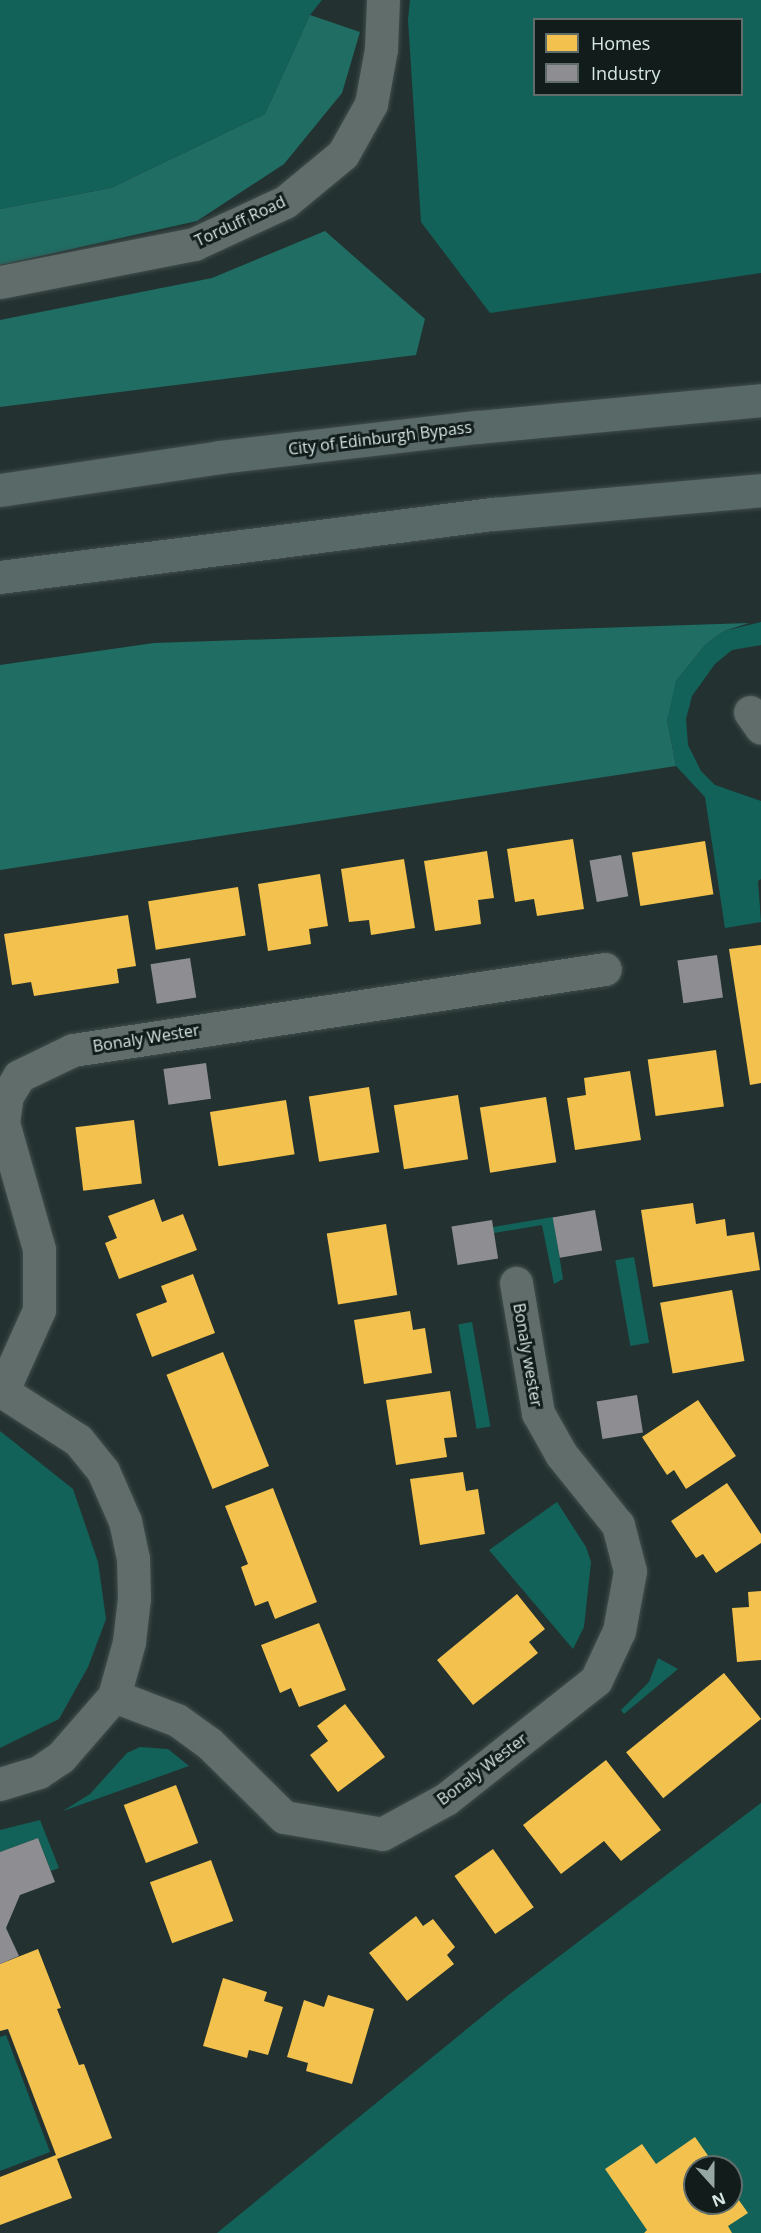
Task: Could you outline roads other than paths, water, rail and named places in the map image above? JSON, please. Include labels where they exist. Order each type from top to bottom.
[{"type":"highway","name":"City of Edinburgh Bypass","points":[[0,490],[220,457],[477,427],[761,400]]},
{"type":"highway","points":[[0,577],[494,514],[761,490]]},
{"type":"street","name":"Torduff Road","points":[[0,282],[194,244],[285,202],[343,154],[370,104],[381,49],[385,1]]},
{"type":"street","name":"Bonaly Wester","points":[[0,1784],[39,1772],[61,1758],[114,1696],[129,1642],[134,1599],[133,1558],[125,1521],[103,1471],[78,1440],[2,1390],[39,1310],[39,1249],[3,1123],[7,1096],[19,1076],[41,1062],[73,1050],[605,969]]},
{"type":"street","name":"Bonaly wester","points":[[516,1283],[537,1413],[561,1454],[608,1511]]},
{"type":"street","name":"Bonaly Wester","points":[[114,1696],[177,1720],[209,1743],[284,1817],[382,1834],[446,1799],[596,1680],[619,1631],[630,1571],[618,1525],[608,1511]]}]
